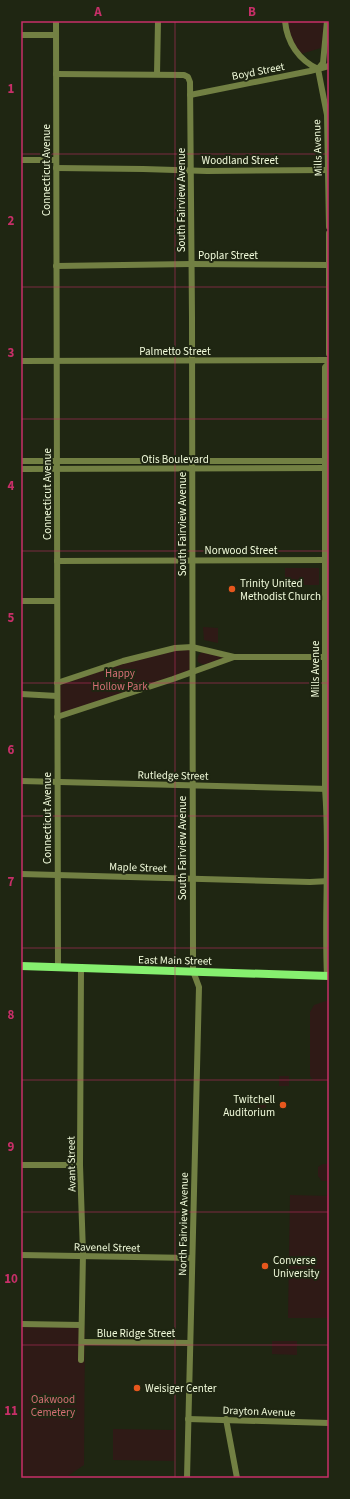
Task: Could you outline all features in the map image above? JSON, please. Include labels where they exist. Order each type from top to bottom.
[{"type":"main road","name":"East Main Street","points":[[21,966],[328,976]]},
{"type":"street","name":"Connecticut Avenue","points":[[56,21],[58,967]]},
{"type":"street","points":[[56,74],[157,74],[158,21]]},
{"type":"street","points":[[285,21],[287,36],[294,49],[309,64],[318,69],[323,63],[327,21]]},
{"type":"street","points":[[21,35],[56,35]]},
{"type":"street","name":"Boyd Street","points":[[190,95],[329,66]]},
{"type":"street","name":"Mills Avenue","points":[[318,69],[327,114],[329,227]]},
{"type":"street","name":"South Fairview Avenue","points":[[157,74],[184,75],[188,78],[190,95],[193,971]]},
{"type":"street","points":[[21,160],[56,160]]},
{"type":"street","name":"Woodland Street","points":[[56,168],[329,170]]},
{"type":"street","points":[[329,233],[329,354]]},
{"type":"street","name":"Poplar Street","points":[[56,266],[191,264],[329,265]]},
{"type":"street","name":"Palmetto Street","points":[[21,361],[329,361]]},
{"type":"street","name":"Mills Avenue","points":[[328,976],[327,461],[325,368],[329,361]]},
{"type":"street","name":"Otis Boulevard","points":[[21,461],[327,461]]},
{"type":"street","name":"Otis Boulevard","points":[[21,469],[327,468]]},
{"type":"street","name":"Norwood Street","points":[[57,561],[327,560]]},
{"type":"street","points":[[21,601],[57,601]]},
{"type":"street","points":[[57,683],[123,661],[163,650],[192,647],[234,657],[327,657]]},
{"type":"street","points":[[57,717],[234,657]]},
{"type":"street","points":[[21,694],[57,696]]},
{"type":"street","name":"Rutledge Street","points":[[21,781],[327,789]]},
{"type":"street","name":"Maple Street","points":[[21,874],[328,882]]},
{"type":"street","name":"Avant Street","points":[[81,968],[81,1360]]},
{"type":"street","name":"North Fairview Avenue","points":[[187,1478],[198,986],[193,971]]},
{"type":"street","points":[[21,1165],[80,1165]]},
{"type":"street","name":"Ravenel Street","points":[[21,1255],[192,1258]]},
{"type":"street","name":"Blue Ridge Street","points":[[21,1324],[81,1325]]},
{"type":"street","name":"Blue Ridge Street","points":[[82,1342],[190,1343]]},
{"type":"street","name":"Drayton Avenue","points":[[188,1419],[329,1423]]},
{"type":"street","points":[[226,1419],[237,1478]]},
{"type":"green space","points":[[285,21],[327,21],[324,47],[298,55]]},
{"type":"green space","points":[[285,568],[319,568],[319,585],[285,585]]},
{"type":"green space","points":[[203,627],[218,628],[218,643],[204,640]]},
{"type":"green space","name":"Happy Hollow Park","points":[[192,647],[192,672],[57,717],[57,683],[123,661]]},
{"type":"green space","points":[[203,652],[223,656],[223,658],[210,663],[201,664],[198,662],[198,657]]},
{"type":"green space","points":[[329,1001],[329,1081],[314,1081],[310,1076],[310,1012],[314,1005]]},
{"type":"green space","points":[[279,1076],[289,1076],[289,1086],[279,1086]]},
{"type":"green space","points":[[261,1100],[267,1101],[264,1116],[254,1116],[252,1114]]},
{"type":"green space","points":[[323,1164],[329,1164],[329,1181],[322,1181],[318,1176],[318,1167]]},
{"type":"green space","points":[[290,1195],[329,1196],[329,1318],[288,1318]]},
{"type":"green space","name":"Oakwood Cemetery","points":[[21,1326],[85,1326],[84,1465],[65,1478],[21,1478]]},
{"type":"green space","points":[[272,1341],[297,1341],[297,1355],[272,1354]]},
{"type":"green space","points":[[113,1429],[175,1430],[174,1461],[113,1460]]},
{"type":"place","name":"Trinity United Methodist Church","points":[[232,589]]},
{"type":"place","name":"Twitchell Auditorium","points":[[283,1105]]},
{"type":"place","name":"Converse University","points":[[265,1266]]},
{"type":"place","name":"Weisiger Center","points":[[137,1388]]}]
